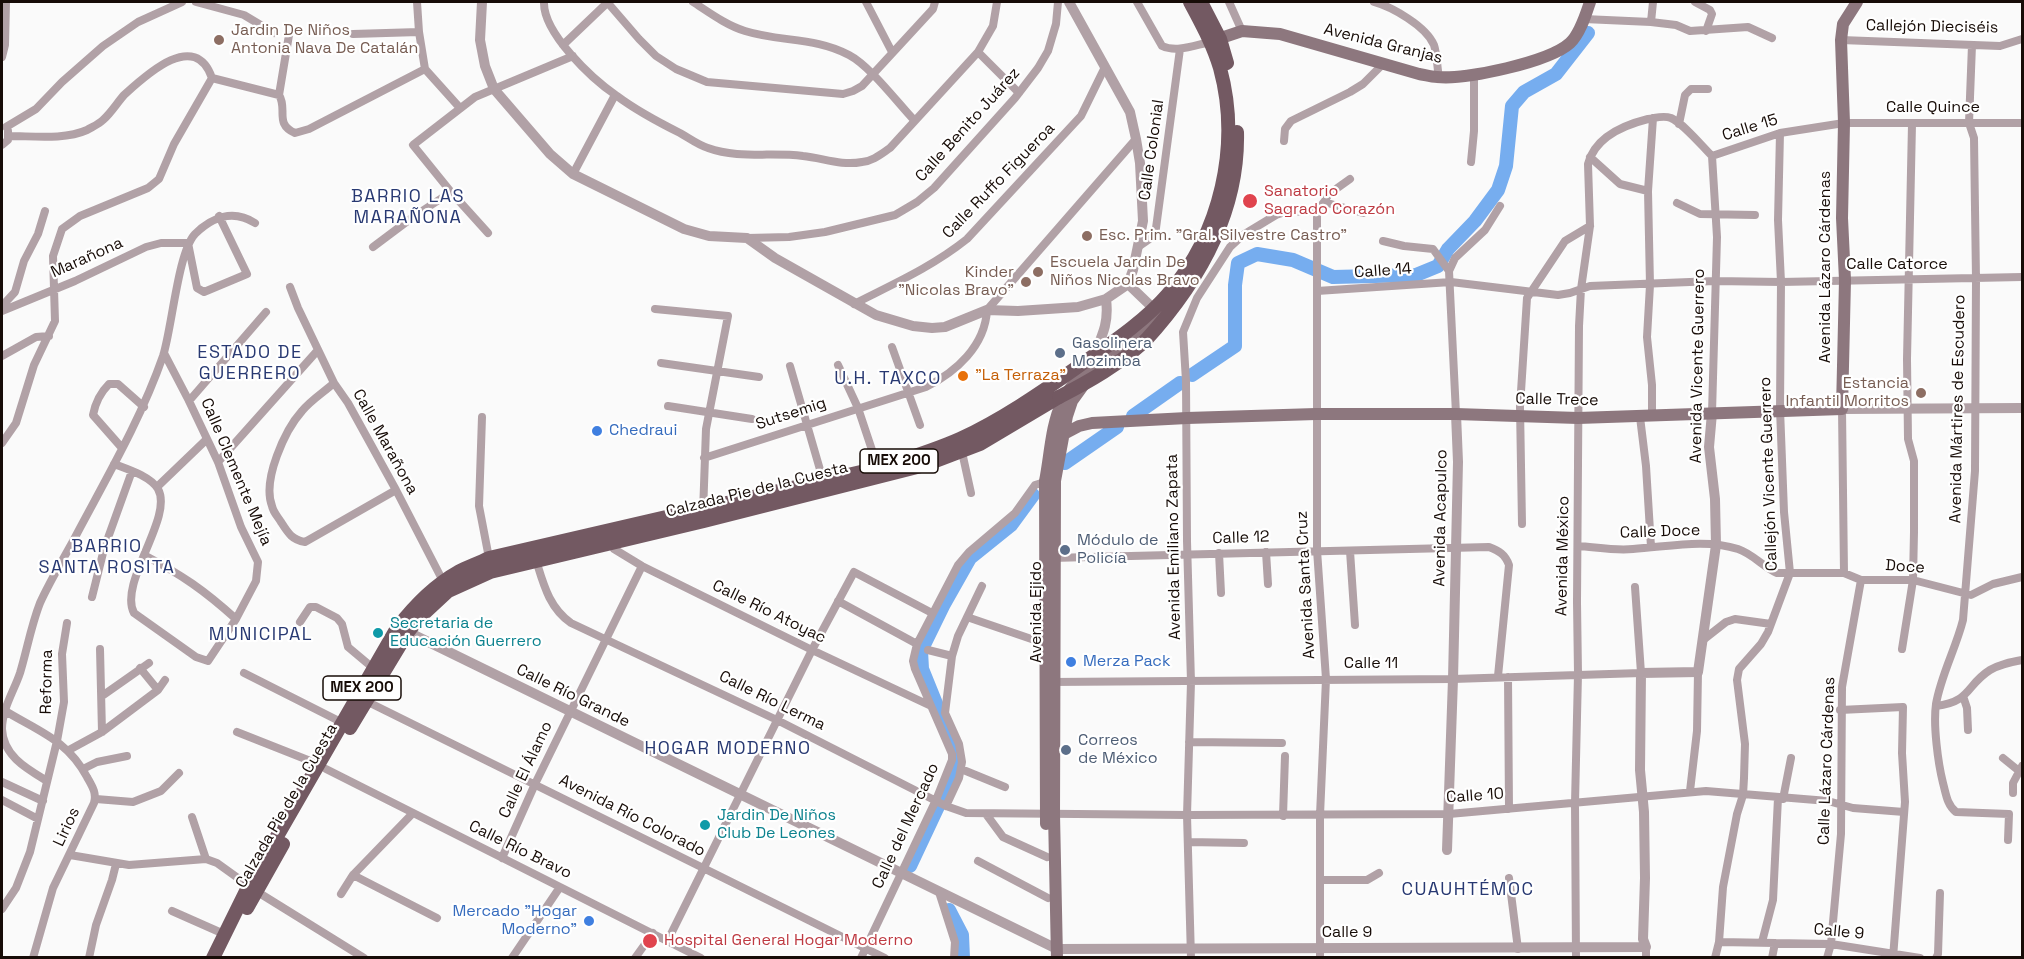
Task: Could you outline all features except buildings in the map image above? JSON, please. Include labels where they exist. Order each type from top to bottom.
[{"type":"main road","name":"Calzada Pie de la Cuesta","points":[[322,766],[366,701],[408,632],[455,574],[489,558],[534,554],[907,470],[962,452],[1124,360],[1145,341],[1170,312],[1209,254],[1221,228],[1234,172],[1238,150],[1231,75],[1216,40],[1190,2]]},
{"type":"main road","name":"Avenida Granjas","points":[[1216,40],[1242,31],[1280,34],[1383,64],[1438,77],[1474,74],[1536,61],[1554,54],[1572,42],[1590,2]]},
{"type":"main road","name":"Avenida Lázaro Cárdenas","points":[[1842,409],[1845,280],[1842,218],[1844,123],[1841,40],[1844,24],[1857,2]]},
{"type":"main road","name":"Calzada Pie de la Cuesta","points":[[703,515],[823,480],[878,468],[925,453],[961,438],[1011,412],[1059,396],[1094,355],[1154,309],[1169,294],[1197,252],[1219,201],[1228,147],[1228,127],[1216,40],[1206,5]]},
{"type":"main road","name":"Avenida Ejido","points":[[1053,952],[1049,558],[1053,434],[1062,401],[1082,374],[1146,319],[1154,309]]},
{"type":"main road","name":"Avenida Ejido","points":[[1050,481],[1062,435],[1059,396],[1088,380],[1151,323],[1170,312]]},
{"type":"main road","points":[[1059,396],[1092,423]]},
{"type":"main road","name":"Calle Trece","points":[[1062,435],[1079,426],[1092,423],[1187,418],[1316,414],[1456,414],[1578,418],[1842,409]]},
{"type":"main road","name":"Calzada Pie de la Cuesta","points":[[213,957],[224,934],[253,888],[322,766],[373,668],[411,610],[446,586],[490,572],[534,554]]},
{"type":"main road","name":"Avenida Ejido","points":[[1050,814],[1047,857],[1053,952]]},
{"type":"main road","name":"Calzada Pie de la Cuesta","points":[[221,957],[253,888]]},
{"type":"street","points":[[2,57],[5,45],[6,2]]},
{"type":"street","points":[[2,145],[6,143],[9,136],[4,126],[36,109],[62,82],[103,46],[138,22],[182,2]]},
{"type":"street","points":[[196,2],[243,15],[274,33]]},
{"type":"street","points":[[417,2],[418,32],[425,69],[460,108]]},
{"type":"street","points":[[482,2],[480,40],[485,66],[494,88],[550,154],[573,174],[684,229],[709,236],[747,238],[775,258],[876,315],[913,326],[932,328],[945,327],[987,310],[1018,311],[1078,307],[1106,299],[1128,284],[1143,221],[1140,163],[1136,139],[1130,112],[1069,2]]},
{"type":"street","points":[[543,2],[547,21],[563,45],[615,95],[639,111],[707,148],[729,154],[803,156],[849,164],[865,162],[878,157],[890,148],[978,52],[993,26],[997,2]]},
{"type":"street","points":[[563,45],[607,2],[656,56],[676,69],[707,82],[843,94],[862,86],[933,9],[935,2]]},
{"type":"street","points":[[693,2],[723,21],[747,31],[822,43],[850,55],[914,120]]},
{"type":"street","points":[[866,2],[892,52]]},
{"type":"street","name":"Calle Benito Juárez","points":[[747,238],[789,237],[825,232],[895,215],[917,202],[934,188],[1019,93],[1038,68],[1048,51],[1056,24],[1058,2]]},
{"type":"street","points":[[1137,2],[1161,46],[1168,49],[1180,49],[1216,40]]},
{"type":"street","points":[[1229,2],[1242,31]]},
{"type":"street","points":[[1374,2],[1399,12],[1425,33],[1434,45],[1438,77]]},
{"type":"street","points":[[1651,22],[1653,2]]},
{"type":"street","points":[[1695,2],[1710,10],[1712,14],[1706,30]]},
{"type":"street","points":[[1584,19],[1651,22],[1676,25],[1690,31],[1748,27],[1772,38]]},
{"type":"street","points":[[353,34],[418,32]]},
{"type":"street","points":[[289,35],[279,95],[282,100],[282,120],[287,130],[295,133],[303,132],[425,69]]},
{"type":"street","name":"Callejón Dieciséis","points":[[1841,40],[2000,45],[2022,39]]},
{"type":"street","name":"Avenida Mártires de Escudero","points":[[1972,45],[1969,123],[1974,138],[1975,471],[1963,620],[1936,706],[1939,766],[1949,807],[1956,812],[2009,814],[2008,840]]},
{"type":"street","name":"Calle Colonial","points":[[1138,247],[1151,238],[1156,228],[1180,49]]},
{"type":"street","points":[[978,52],[1019,93]]},
{"type":"street","points":[[9,136],[73,135],[87,130],[102,121],[124,95],[171,58],[181,56],[200,60],[206,65],[212,78]]},
{"type":"street","points":[[488,233],[413,145],[475,98],[573,56]]},
{"type":"street","points":[[1284,141],[1285,129],[1291,121],[1363,84],[1383,64]]},
{"type":"street","name":"Calle Ruffo Figueroa","points":[[854,304],[923,270],[966,239],[1081,116],[1105,67]]},
{"type":"street","points":[[1471,162],[1474,131],[1474,74]]},
{"type":"street","points":[[212,78],[279,95]]},
{"type":"street","points":[[2,443],[16,423],[34,365],[55,321],[53,256],[62,229],[80,216],[148,188],[159,180],[174,144],[212,78]]},
{"type":"street","points":[[1648,191],[1620,183],[1590,157],[1618,129],[1662,116],[1670,117],[1679,124],[1685,95],[1691,89],[1708,89]]},
{"type":"street","points":[[573,174],[615,95]]},
{"type":"street","points":[[1651,546],[1646,466],[1646,416],[1652,385],[1647,337],[1650,285],[1648,191],[1653,118]]},
{"type":"street","name":"Calle Quince","points":[[1844,123],[2022,123]]},
{"type":"street","name":"Calle 15","points":[[1679,124],[1712,156],[1780,133],[1844,123]]},
{"type":"street","points":[[1902,649],[1913,580],[1914,461],[1908,439],[1908,280],[1912,124]]},
{"type":"street","name":"Callejón Vicente Guerrero","points":[[1719,942],[1723,887],[1737,814],[1743,795],[1746,744],[1737,680],[1739,669],[1761,644],[1790,573],[1784,512],[1780,410],[1778,220],[1780,133]]},
{"type":"street","points":[[987,310],[1136,139]]},
{"type":"street","name":"Avenida Vicente Guerrero","points":[[1690,791],[1697,731],[1698,672],[1716,545],[1715,499],[1709,447],[1712,413],[1716,215],[1712,156]]},
{"type":"street","name":"Avenida México","points":[[1576,953],[1578,418],[1581,289],[1590,226],[1588,164],[1590,157]]},
{"type":"street","points":[[1317,211],[1329,194],[1350,179]]},
{"type":"street","points":[[373,248],[413,217],[451,192]]},
{"type":"street","points":[[1324,202],[1363,213]]},
{"type":"street","points":[[1677,203],[1700,214],[1755,215]]},
{"type":"street","points":[[1383,241],[1433,249],[1449,270],[1455,258],[1485,230],[1500,206]]},
{"type":"street","name":"Avenida Santa Cruz","points":[[1317,211],[1317,550],[1326,679],[1320,815],[1320,953]]},
{"type":"street","name":"Avenida Emiliano Zapata","points":[[1191,953],[1187,816],[1191,682],[1187,554],[1187,418],[1183,332],[1197,298],[1230,247],[1243,235],[1285,212],[1317,211]]},
{"type":"street","points":[[2,306],[15,292],[24,261],[38,234],[45,212]]},
{"type":"street","points":[[47,781],[21,765],[13,757],[6,746],[2,728],[3,710],[20,674],[40,602],[144,407],[164,353],[188,243],[203,226],[219,216],[245,217],[255,224]]},
{"type":"street","points":[[188,243],[197,288],[204,292],[246,274],[219,216]]},
{"type":"street","points":[[1522,524],[1520,417],[1527,298],[1564,241],[1590,226]]},
{"type":"street","name":"Marañona","points":[[2,311],[54,290],[146,247],[161,243],[188,243]]},
{"type":"street","name":"Avenida Acapulco","points":[[1448,850],[1458,462],[1449,270]]},
{"type":"street","name":"Calle Catorce","points":[[1451,282],[1558,295],[1590,286],[1714,281],[1780,282],[2022,277]]},
{"type":"street","name":"Calle 14","points":[[1317,291],[1451,282]]},
{"type":"street","points":[[1128,284],[1154,309]]},
{"type":"street","name":"Calle Marañona","points":[[290,287],[334,383],[348,403],[446,586]]},
{"type":"street","points":[[1094,355],[1106,329],[1108,314],[1106,299]]},
{"type":"street","points":[[655,309],[728,316],[706,429],[703,515]]},
{"type":"street","name":"Sutsemig","points":[[704,458],[926,387],[945,377],[970,353],[978,340],[987,310]]},
{"type":"street","points":[[189,401],[266,312]]},
{"type":"street","points":[[2,356],[36,337],[49,336]]},
{"type":"street","points":[[892,347],[920,425]]},
{"type":"street","points":[[218,462],[318,350]]},
{"type":"street","name":"Calle Clemente Mejía","points":[[164,353],[218,462],[241,527],[258,562],[256,582],[236,619]]},
{"type":"street","points":[[661,363],[759,377]]},
{"type":"street","points":[[838,364],[858,408],[878,468]]},
{"type":"street","points":[[790,366],[823,480]]},
{"type":"street","points":[[334,383],[303,410],[282,444],[271,483],[272,507],[291,538],[305,542],[396,490]]},
{"type":"street","points":[[122,448],[93,415],[104,389],[109,384],[118,384],[144,407]]},
{"type":"street","points":[[668,406],[752,419]]},
{"type":"street","name":"Calle Trece","points":[[1842,409],[2022,408]]},
{"type":"street","name":"Avenida Lázaro Cárdenas","points":[[1842,409],[1844,573]]},
{"type":"street","points":[[482,417],[479,506],[489,558]]},
{"type":"street","points":[[157,487],[207,439]]},
{"type":"street","points":[[962,452],[971,493]]},
{"type":"street","points":[[114,464],[132,471],[157,487],[160,505],[131,593],[131,609],[196,657],[208,661],[236,619],[180,573],[144,555]]},
{"type":"street","points":[[92,597],[104,549],[132,471]]},
{"type":"street","name":"Calle del Mercado","points":[[861,957],[901,874],[941,803],[951,767],[952,760],[915,669],[917,644],[958,565],[969,552],[1015,513],[1035,485],[1050,481]]},
{"type":"street","name":"Calle Río Atoyac","points":[[610,537],[614,549],[642,566],[931,706]]},
{"type":"street","name":"Calle Doce","points":[[1578,546],[1632,550],[1681,544],[1716,545],[1747,552],[1768,569],[1777,573],[1844,573]]},
{"type":"street","name":"Calle 12","points":[[1049,558],[1489,547],[1499,550],[1506,557],[1509,565],[1498,676]]},
{"type":"street","points":[[1350,550],[1355,625]]},
{"type":"street","points":[[1266,552],[1268,584]]},
{"type":"street","name":"Calle Río Lerma","points":[[534,554],[552,606],[571,623],[777,720],[941,803],[966,813],[1050,814]]},
{"type":"street","points":[[1219,554],[1221,593]]},
{"type":"street","name":"Calle El Álamo","points":[[502,858],[535,784],[642,566]]},
{"type":"street","points":[[668,940],[812,650],[854,572],[932,613]]},
{"type":"street","name":"Doce","points":[[1844,573],[1861,580],[1913,580],[1965,594]]},
{"type":"street","points":[[1965,594],[1975,594],[1994,584],[2022,577]]},
{"type":"street","name":"Calle Lázaro Cárdenas","points":[[1832,944],[1839,871],[1840,710],[1861,580]]},
{"type":"street","points":[[941,803],[961,769],[962,753],[945,713],[952,656],[958,636],[982,586]]},
{"type":"street","points":[[1635,587],[1641,673],[1640,770],[1644,812],[1645,878],[1643,939],[1646,952]]},
{"type":"street","points":[[838,602],[917,644]]},
{"type":"street","points":[[300,622],[310,607],[316,607],[337,618],[342,624],[348,646],[373,668]]},
{"type":"street","points":[[967,617],[1050,645]]},
{"type":"street","points":[[1703,640],[1726,622],[1735,619],[1771,624]]},
{"type":"street","name":"Reforma","points":[[2,909],[22,874],[57,741],[64,702],[62,654],[67,623]]},
{"type":"street","name":"Calle Río Grande","points":[[408,632],[939,892],[1053,952]]},
{"type":"street","points":[[99,649],[102,732]]},
{"type":"street","points":[[928,650],[952,656]]},
{"type":"street","points":[[1936,706],[1951,704],[1963,696],[1990,670],[2002,664],[2022,660]]},
{"type":"street","points":[[102,696],[149,663]]},
{"type":"street","points":[[140,668],[158,690]]},
{"type":"street","name":"Calle 11","points":[[1049,682],[1453,679],[1698,672]]},
{"type":"street","points":[[244,673],[343,723]]},
{"type":"street","points":[[1508,677],[1509,809]]},
{"type":"street","points":[[69,750],[102,732],[158,690],[165,680]]},
{"type":"street","points":[[1963,696],[1967,708],[1968,730]]},
{"type":"street","name":"Avenida Río Colorado","points":[[366,701],[885,957]]},
{"type":"street","points":[[1840,710],[1903,707],[1902,753],[1905,802],[1893,955]]},
{"type":"street","name":"Lirios","points":[[3,710],[69,750],[83,769],[95,791],[96,799],[53,888],[33,957]]},
{"type":"street","name":"Calle Río Bravo","points":[[237,732],[322,766],[668,940],[690,955],[701,957]]},
{"type":"street","points":[[1189,742],[1282,743]]},
{"type":"street","points":[[83,769],[97,762],[127,756]]},
{"type":"street","points":[[1283,816],[1285,756]]},
{"type":"street","points":[[1762,942],[1773,900],[1780,798],[1791,758]]},
{"type":"street","points":[[2003,758],[2020,768],[2013,783],[2013,793]]},
{"type":"street","points":[[961,769],[1005,787]]},
{"type":"street","points":[[96,799],[133,802],[161,790],[179,773]]},
{"type":"street","points":[[2,782],[43,801]]},
{"type":"street","name":"Calle 10","points":[[1050,814],[1187,816],[1449,814],[1690,791],[1828,801],[1853,808],[1904,812]]},
{"type":"street","points":[[2,800],[38,819]]},
{"type":"street","points":[[341,894],[353,875],[413,813]]},
{"type":"street","points":[[986,814],[1004,837],[1047,857]]},
{"type":"street","points":[[192,817],[206,859]]},
{"type":"street","points":[[1188,842],[1244,843]]},
{"type":"street","points":[[70,855],[129,865],[206,859],[217,863],[355,955],[364,957]]},
{"type":"street","points":[[978,861],[1048,898]]},
{"type":"street","points":[[89,957],[96,925],[116,864]]},
{"type":"street","points":[[1320,880],[1367,880],[1379,873]]},
{"type":"street","points":[[353,875],[436,918]]},
{"type":"street","points":[[1509,878],[1518,949]]},
{"type":"street","points":[[512,957],[560,887]]},
{"type":"street","points":[[939,892],[955,942],[954,957]]},
{"type":"street","points":[[1936,957],[1938,954],[1940,893]]},
{"type":"street","points":[[172,911],[224,934]]},
{"type":"street","points":[[635,957],[653,933]]},
{"type":"street","points":[[1715,957],[1719,942]]},
{"type":"street","name":"Calle 9","points":[[1719,942],[1832,944],[1893,955],[1920,957]]},
{"type":"street","points":[[1772,957],[1775,943]]},
{"type":"street","points":[[1827,957],[1832,944]]},
{"type":"street","name":"Calle 9","points":[[1053,952],[1320,953],[1518,949],[1576,953],[1646,952]]},
{"type":"waterway","points":[[1192,375],[1235,346],[1235,285],[1238,263],[1257,254],[1293,260],[1333,277],[1416,275],[1438,266],[1448,249],[1475,221],[1498,190],[1506,166],[1512,106],[1524,92],[1556,74],[1588,33]]},
{"type":"waterway","points":[[1133,416],[1180,383]]},
{"type":"waterway","points":[[1065,463],[1117,427]]},
{"type":"waterway","points":[[910,866],[957,766],[956,753],[922,669],[921,651],[970,558],[1011,525],[1033,495]]},
{"type":"waterway","points":[[949,910],[962,935],[963,958]]},
{"type":"place","name":"Jardin De Niños Antonia Nava De Catalán","points":[[219,40]]},
{"type":"place","name":"Sanatorio Sagrado Corazón","points":[[1250,201]]},
{"type":"place","name":"Esc. Prim. \"Gral. Silvestre Castro\"","points":[[1087,236]]},
{"type":"place","name":"Escuela Jardin De Niños Nicolas Bravo","points":[[1038,272]]},
{"type":"place","name":"Kinder \"Nicolas Bravo\"","points":[[1026,282]]},
{"type":"place","name":"Gasolinera Mozimba","points":[[1060,353]]},
{"type":"place","name":"\"La Terraza\"","points":[[963,376]]},
{"type":"place","name":"Estancia Infantil Morritos","points":[[1921,393]]},
{"type":"place","name":"Chedraui","points":[[597,431]]},
{"type":"place","name":"Módulo de Policía","points":[[1065,550]]},
{"type":"place","name":"Secretaria de Educación Guerrero","points":[[378,633]]},
{"type":"place","name":"Merza Pack","points":[[1071,662]]},
{"type":"place","name":"Correos de México","points":[[1066,750]]},
{"type":"place","name":"Jardin De Niños Club De Leones","points":[[705,825]]},
{"type":"place","name":"Mercado \"Hogar Moderno\"","points":[[589,921]]},
{"type":"place","name":"Hospital General Hogar Moderno","points":[[650,941]]},
{"type":"district","name":"BARRIO LAS MARAÑONA","points":[[408,207]]},
{"type":"district","name":"ESTADO DE GUERRERO","points":[[250,364]]},
{"type":"district","name":"U.H. TAXCO","points":[[888,379]]},
{"type":"district","name":"BARRIO SANTA ROSITA","points":[[107,557]]},
{"type":"district","name":"MUNICIPAL","points":[[261,635]]},
{"type":"district","name":"HOGAR MODERNO","points":[[728,749]]},
{"type":"district","name":"CUAUHTÉMOC","points":[[1468,890]]}]
